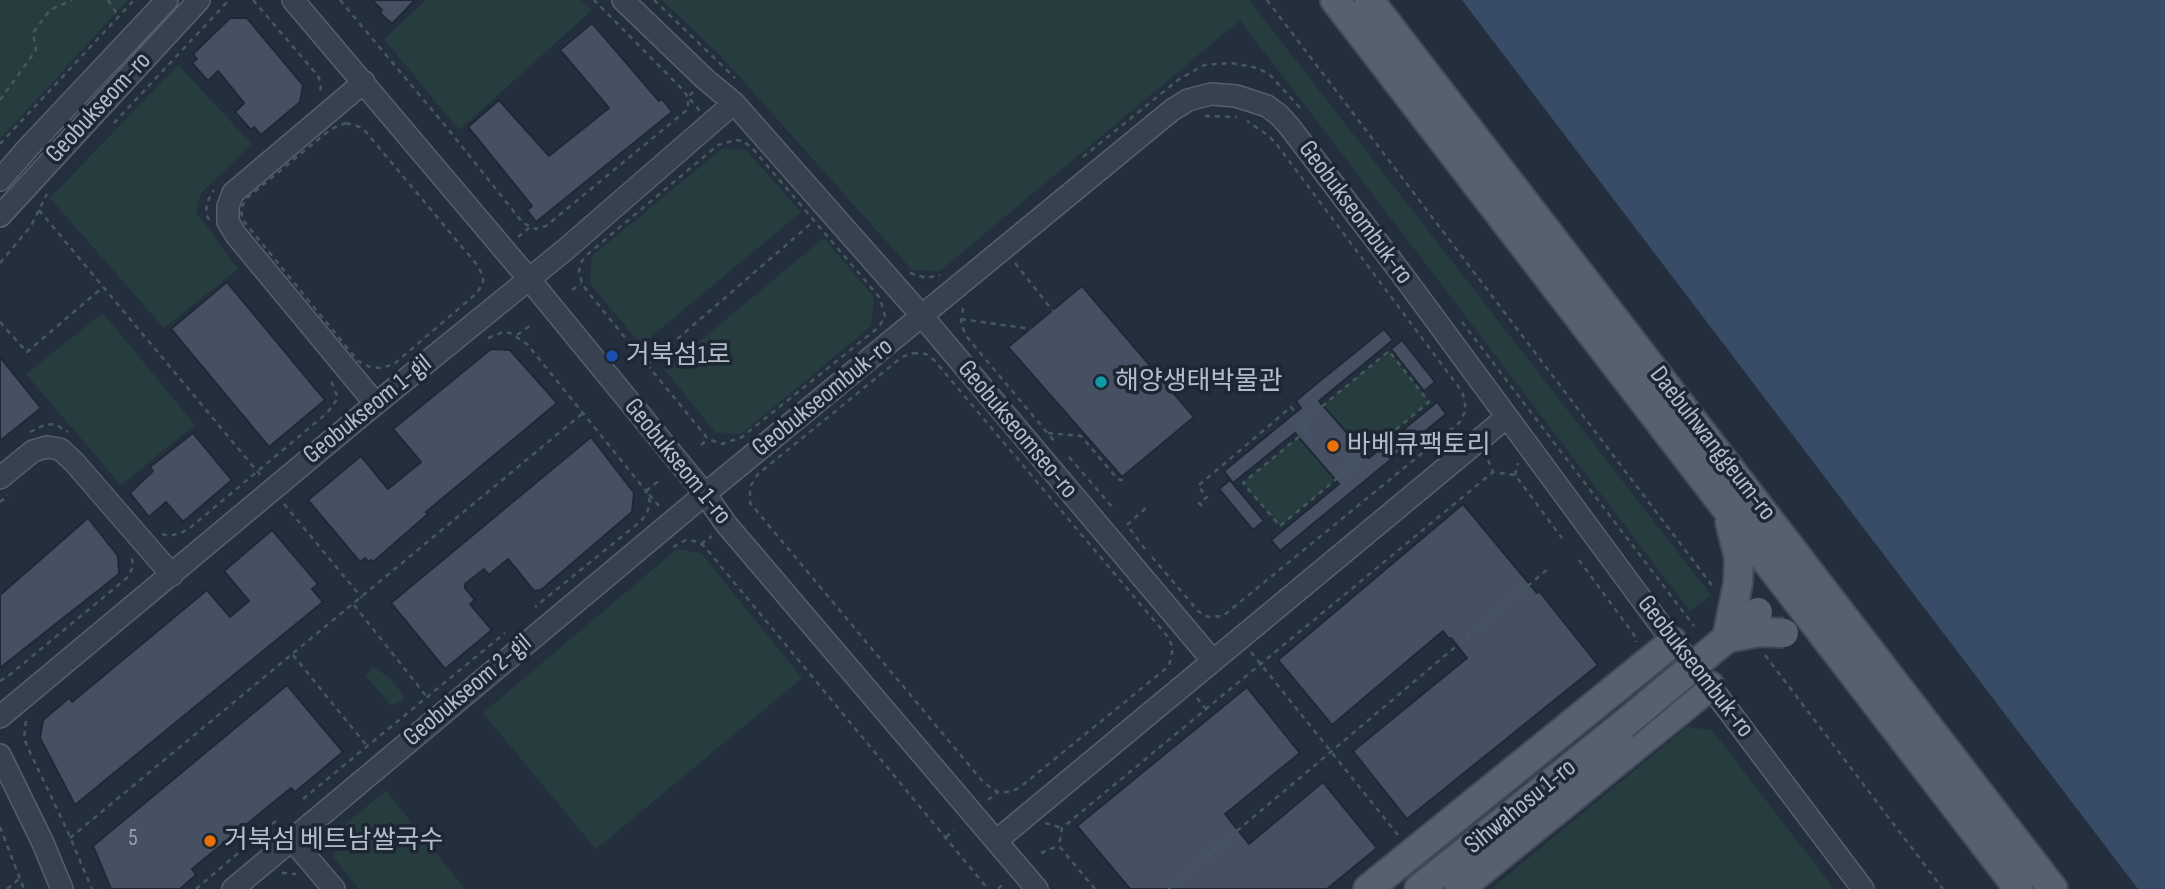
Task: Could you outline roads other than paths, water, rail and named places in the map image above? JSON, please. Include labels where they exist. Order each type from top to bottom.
[{"type":"main road","name":"Daebuhwanggeum-ro","points":[[1335,0],[2019,889]]},
{"type":"main road","name":"Daebuhwanggeum-ro","points":[[1369,0],[2053,889]]},
{"type":"main road","points":[[1726,506],[1740,558],[1726,586],[1727,638],[1760,632],[1792,634],[1825,649],[1843,661]]},
{"type":"main road","points":[[1787,588],[1810,570]]},
{"type":"main road","name":"Sihwahosu 1-ro","points":[[1419,889],[1623,725],[1787,588]]},
{"type":"main road","points":[[1368,889],[1684,634]]},
{"type":"main road","points":[[1459,889],[1710,686]]},
{"type":"street","name":"Geobukseom-ro","points":[[0,180],[167,0]]},
{"type":"street","name":"Geobukseom-ro","points":[[0,216],[199,0]]},
{"type":"street","name":"Geobukseom 1-ro","points":[[293,0],[529,279],[705,494],[726,524],[1037,889]]},
{"type":"street","name":"Geobukseomseo-ro","points":[[623,0],[705,79],[734,103],[922,316],[1213,661]]},
{"type":"street","points":[[364,82],[233,193],[228,206],[228,222],[375,403]]},
{"type":"street","name":"Geobukseombuk-ro","points":[[705,494],[1172,110],[1188,100],[1211,94],[1236,96],[1266,106],[1289,126],[1507,417],[1684,634],[1710,686],[1863,889]]},
{"type":"street","name":"Geobukseom 1-gil","points":[[0,717],[375,403],[566,250],[734,103]]},
{"type":"street","points":[[996,841],[1507,417]]},
{"type":"street","points":[[4,486],[33,452],[47,447],[60,449],[74,461],[172,575]]},
{"type":"street","name":"Geobukseom 2-gil","points":[[233,889],[705,494]]},
{"type":"street","points":[[0,755],[62,889]]},
{"type":"street","points":[[293,841],[334,889]]},
{"type":"water","points":[[1462,0],[2165,0],[2165,889],[2138,889]]},
{"type":"place","name":"거북섬1로","points":[[612,356]]},
{"type":"place","name":"해양생태박물관","points":[[1101,382]]},
{"type":"place","name":"바베큐팩토리","points":[[1333,446]]},
{"type":"place","name":"거북섬 베트남쌀국수","points":[[210,841]]}]
